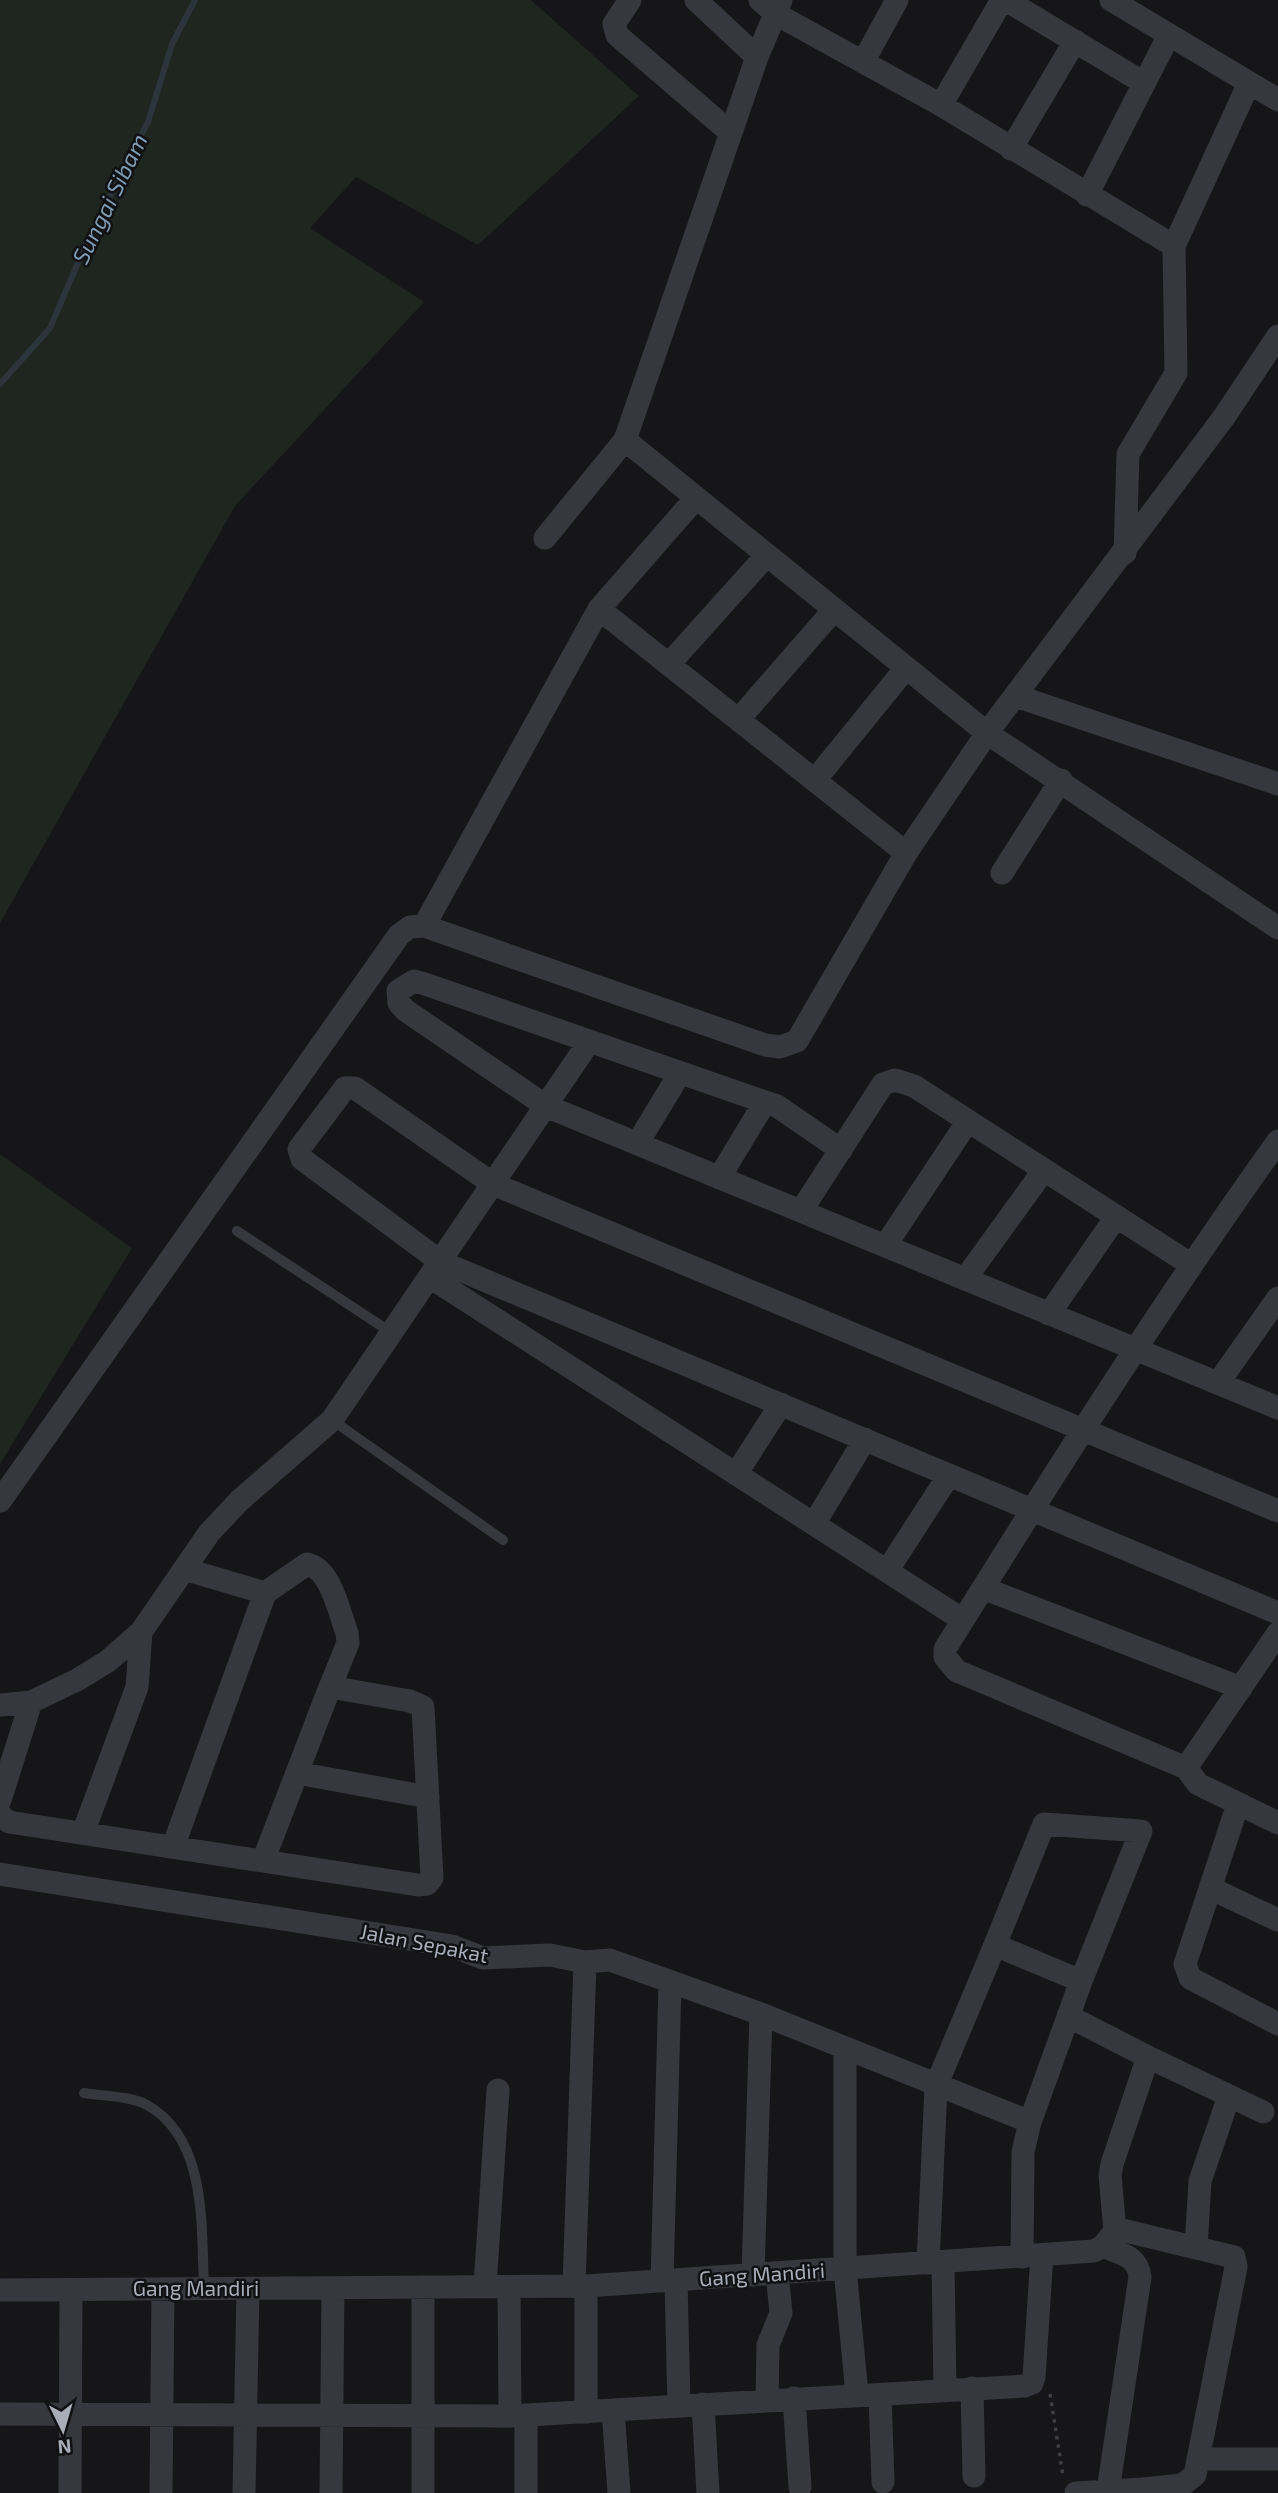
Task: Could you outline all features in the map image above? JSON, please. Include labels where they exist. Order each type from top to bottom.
[{"type":"street","points":[[631,0],[614,24],[617,35],[731,133]]},
{"type":"street","points":[[696,0],[757,57]]},
{"type":"street","points":[[863,62],[897,0]]},
{"type":"street","points":[[941,104],[1004,0],[1144,83]]},
{"type":"street","points":[[1111,0],[1278,100]]},
{"type":"street","points":[[545,538],[625,440],[757,57],[772,5],[1174,246]]},
{"type":"street","points":[[1087,195],[1169,35]]},
{"type":"street","points":[[1011,149],[1075,41]]},
{"type":"street","points":[[1125,553],[1128,454],[1175,373],[1174,246],[1250,83]]},
{"type":"street","points":[[0,1501],[398,935],[410,928],[424,926],[765,1045],[780,1047],[797,1041],[906,853],[987,733],[1125,553],[1224,417],[1278,336]]},
{"type":"street","points":[[625,440],[987,733],[1061,780],[1278,928]]},
{"type":"street","points":[[424,926],[599,609],[696,498]]},
{"type":"street","points":[[669,664],[767,555]]},
{"type":"street","points":[[599,609],[906,853]]},
{"type":"street","points":[[739,719],[834,610]]},
{"type":"street","points":[[815,780],[906,668]]},
{"type":"street","points":[[1016,696],[1278,784]]},
{"type":"street","points":[[1002,873],[1061,780]]},
{"type":"street","points":[[841,1150],[777,1106],[425,984],[414,981],[398,991],[399,1003],[405,1010],[546,1106],[1278,1408]]},
{"type":"street","points":[[0,1705],[31,1702],[78,1680],[108,1661],[141,1632],[209,1532],[239,1501],[332,1420],[589,1042]]},
{"type":"street","points":[[637,1143],[680,1073]]},
{"type":"street","points":[[801,1211],[884,1084],[895,1080],[914,1086],[1190,1264]]},
{"type":"street","points":[[963,1620],[736,1474],[435,1269],[302,1159],[299,1149],[302,1144],[345,1088],[350,1087],[494,1184],[1278,1511]]},
{"type":"street","points":[[719,1178],[765,1102]]},
{"type":"street","points":[[885,1246],[968,1121]]},
{"type":"street","points":[[1275,1815],[1238,1804],[1198,1784],[1186,1768],[957,1671],[944,1657],[944,1649],[1190,1264],[1278,1141]]},
{"type":"street","points":[[965,1279],[1044,1170]]},
{"type":"street","points":[[1049,1314],[1116,1217]]},
{"type":"street","points":[[435,1269],[781,1404],[1278,1613]]},
{"type":"street","points":[[1218,1383],[1278,1298]]},
{"type":"street","points":[[736,1474],[781,1404]]},
{"type":"street","points":[[814,1524],[865,1439]]},
{"type":"street","points":[[887,1571],[949,1475]]},
{"type":"street","points":[[173,1847],[265,1593],[307,1564],[317,1566],[323,1574],[347,1633],[348,1643],[263,1861]]},
{"type":"street","points":[[184,1569],[265,1593]]},
{"type":"street","points":[[983,1588],[1241,1688]]},
{"type":"street","points":[[83,1833],[137,1687],[141,1632]]},
{"type":"street","points":[[1186,1768],[1278,1633]]},
{"type":"street","points":[[0,1815],[9,1822],[427,1884],[432,1878],[423,1707],[410,1701],[330,1687]]},
{"type":"street","points":[[0,1800],[31,1702]]},
{"type":"street","points":[[297,1773],[428,1797]]},
{"type":"street","points":[[1238,1804],[1185,1964],[1190,1978],[1278,2024]]},
{"type":"street","points":[[0,2413],[518,2416],[857,2394],[880,2395],[1032,2383],[1032,2256],[1023,2152],[1030,2122],[1068,2016],[1125,1876],[1140,1831],[1044,1824],[936,2087],[936,2263],[945,2389]]},
{"type":"street","name":"Jalan Sepakat","points":[[0,1874],[452,1946],[483,1958],[550,1955],[585,1962],[610,1960],[761,2014],[936,2087],[1030,2122]]},
{"type":"street","points":[[1210,1888],[1278,1920]]},
{"type":"street","points":[[995,1945],[1081,1981]]},
{"type":"street","points":[[585,1962],[580,2286],[586,2412]]},
{"type":"street","points":[[670,1983],[669,2281],[678,2406]]},
{"type":"street","points":[[753,2276],[761,2014]]},
{"type":"street","points":[[1068,2016],[1263,2112]]},
{"type":"street","points":[[845,2048],[845,2269],[857,2394]]},
{"type":"street","points":[[1108,2491],[1140,2277],[1139,2267],[1134,2260],[1109,2239],[1110,2175],[1148,2057]]},
{"type":"street","points":[[485,2287],[498,2090]]},
{"type":"street","points":[[1196,2248],[1199,2181],[1229,2096]]},
{"type":"street","name":"Gang Mandiri","points":[[0,2290],[580,2286],[1094,2251],[1109,2239],[1196,2248],[1234,2257],[1236,2267],[1195,2475],[1189,2481],[1142,2491],[1070,2487]]},
{"type":"street","points":[[767,2400],[768,2345],[781,2313],[777,2274]]},
{"type":"street","points":[[423,2287],[423,2493]]},
{"type":"street","points":[[509,2287],[526,2493]]},
{"type":"street","points":[[244,2493],[248,2288]]},
{"type":"street","points":[[331,2493],[333,2288]]},
{"type":"street","points":[[161,2493],[163,2289]]},
{"type":"street","points":[[70,2493],[71,2290]]},
{"type":"street","points":[[972,2388],[974,2476]]},
{"type":"street","points":[[880,2395],[883,2482]]},
{"type":"street","points":[[794,2398],[800,2487]]},
{"type":"street","points":[[702,2404],[708,2493]]},
{"type":"street","points":[[613,2410],[619,2493]]},
{"type":"street","points":[[1198,2459],[1278,2459]]},
{"type":"lane","points":[[237,1231],[392,1333]]},
{"type":"lane","points":[[332,1420],[503,1540]]},
{"type":"lane","points":[[83,2093],[145,2103],[164,2116],[181,2139],[196,2176],[204,2288]]},
{"type":"path","points":[[1032,2383],[1049,2389],[1070,2487]]},
{"type":"shaded area","points":[[0,0],[531,0],[639,96],[478,245],[356,177],[310,228],[424,302],[235,506],[0,923]]},
{"type":"shaded area","points":[[0,1154],[132,1248],[0,1464]]},
{"type":"waterway","name":"Sungai Sibam","points":[[0,384],[50,328],[89,237],[148,122],[172,44],[195,0]]}]
